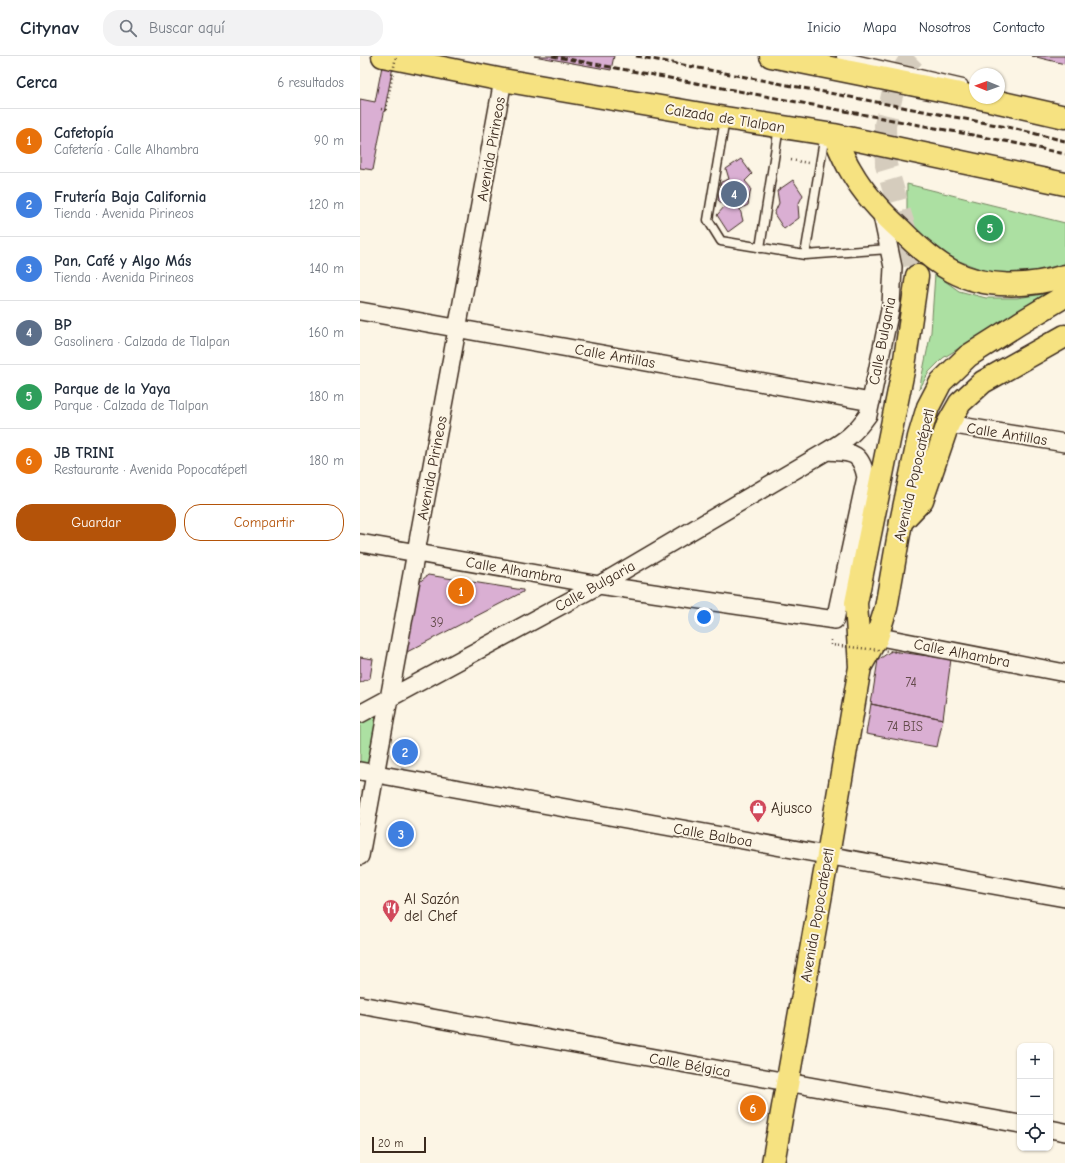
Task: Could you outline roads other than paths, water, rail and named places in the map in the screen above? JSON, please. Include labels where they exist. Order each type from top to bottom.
[{"type":"main road","name":"Calzada de Tlalpan","points":[[383,56],[503,80],[829,135],[1065,184]]},
{"type":"main road","points":[[771,56],[969,92]]},
{"type":"main road","points":[[1005,101],[1065,118]]},
{"type":"main road","points":[[829,135],[850,171],[881,211],[923,251],[952,271],[973,280],[992,283],[1015,284],[1051,280],[1065,276]]},
{"type":"main road","name":"Avenida Popocatépetl","points":[[868,635],[856,603],[904,366],[917,276]]},
{"type":"main road","name":"Avenida Popocatépetl","points":[[773,1163],[860,667],[868,635],[886,608],[901,522],[919,437],[928,407],[940,382],[968,356],[1065,296]]},
{"type":"main road","points":[[901,522],[922,500],[948,424],[960,403],[983,382],[1065,336]]},
{"type":"street","name":"Avenida Pirineos","points":[[360,856],[368,772],[389,698],[503,80]]},
{"type":"street","name":"Calle Bulgaria","points":[[360,714],[599,585],[847,439],[858,429],[868,415],[892,304],[893,267],[881,211]]},
{"type":"street","name":"Calle Antillas","points":[[360,311],[871,402]]},
{"type":"street","name":"Calle Antillas","points":[[948,424],[1065,443]]},
{"type":"street","name":"Calle Alhambra","points":[[360,543],[599,585],[835,620],[866,478],[864,466],[859,457],[849,453],[827,451]]},
{"type":"street","name":"Calle Alhambra","points":[[868,635],[1065,673]]},
{"type":"street","name":"Calle Balboa","points":[[368,772],[1065,898]]},
{"type":"street","name":"Calle Bélgica","points":[[360,1005],[1017,1123]]},
{"type":"street","points":[[1053,1130],[1065,1132]]},
{"type":"lane","points":[[841,56],[969,91]]},
{"type":"lane","points":[[725,118],[708,220],[722,241],[805,255],[890,249]]},
{"type":"lane","points":[[760,248],[779,127]]},
{"type":"lane","points":[[805,255],[829,135]]},
{"type":"tunnel","points":[[914,56],[908,62],[895,83],[885,125],[886,165],[909,242],[917,276]]},
{"type":"railway","points":[[552,56],[1010,142],[1065,154]]},
{"type":"railway","points":[[636,56],[1012,128],[1065,141]]},
{"type":"place","name":"BP","points":[[734,194]]},
{"type":"place","name":"Parque de la Yaya","points":[[990,228]]},
{"type":"place","name":"Cafetopía","points":[[461,591]]},
{"type":"place","name":"Frutería Baja California","points":[[405,752]]},
{"type":"place","name":"Ajusco","points":[[758,823]]},
{"type":"place","name":"Pan, Café y Algo Más","points":[[401,834]]},
{"type":"place","name":"Al Sazón del Chef","points":[[391,923]]},
{"type":"place","name":"JB TRINI","points":[[753,1108]]}]
